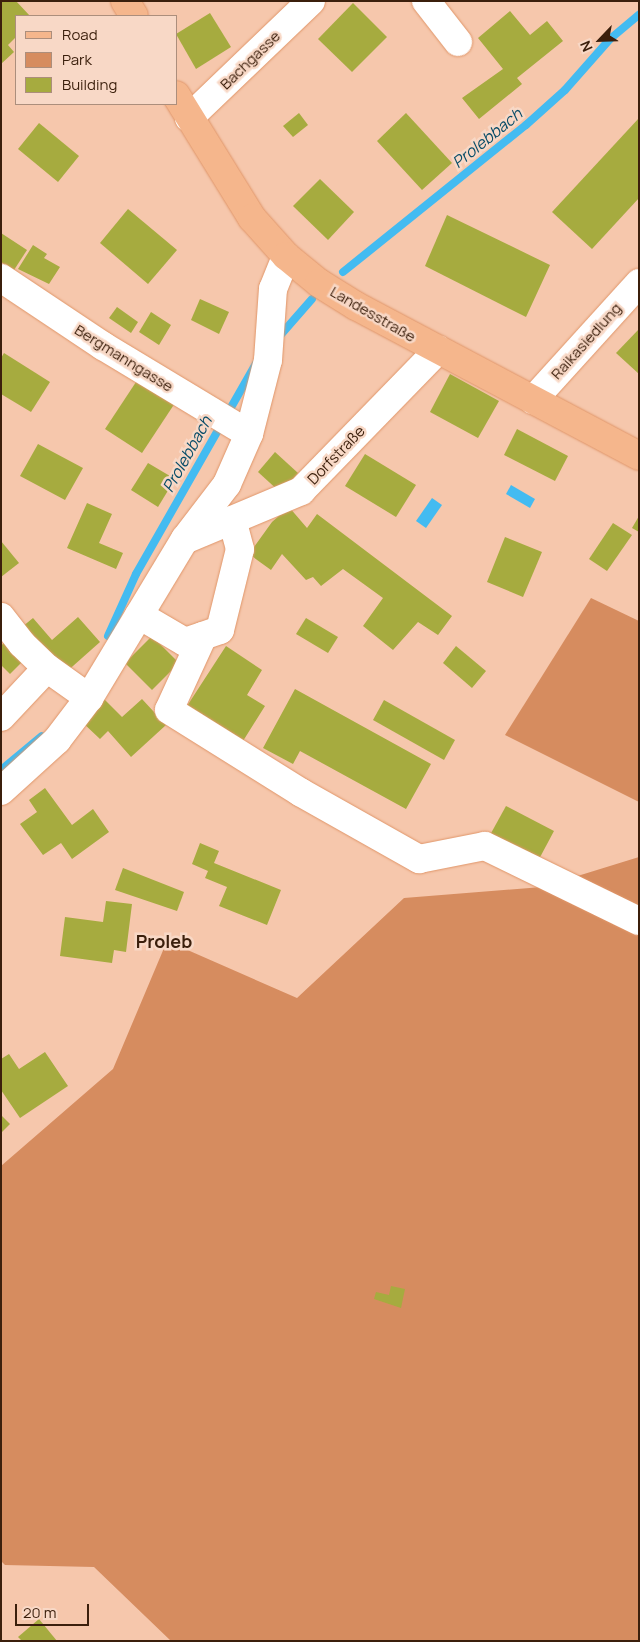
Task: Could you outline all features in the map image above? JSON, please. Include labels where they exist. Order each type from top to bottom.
[{"type":"main road","points":[[125,1],[133,15]]},
{"type":"main road","name":"Landesstraße","points":[[178,99],[252,218],[286,256],[319,283],[356,306],[639,456]]},
{"type":"street","name":"Bachgasse","points":[[189,118],[311,1]]},
{"type":"street","points":[[426,1],[458,42]]},
{"type":"street","points":[[1,791],[57,740],[83,693],[139,615],[185,539],[227,484],[229,422],[268,349],[273,289],[286,256]]},
{"type":"street","name":"Bergmanngasse","points":[[1,278],[229,422]]},
{"type":"street","name":"Raikasiedlung","points":[[532,400],[639,283]]},
{"type":"street","name":"Dorfstraße","points":[[185,539],[301,491],[438,350]]},
{"type":"street","points":[[139,615],[185,642],[220,630],[240,549],[232,520]]},
{"type":"street","points":[[1,617],[22,644],[47,668],[83,693]]},
{"type":"street","points":[[203,636],[169,710],[300,792],[420,859],[485,846],[639,921]]},
{"type":"street","points":[[1,717],[47,668]]},
{"type":"green space","points":[[591,598],[639,621],[639,802],[505,735]]},
{"type":"green space","points":[[639,857],[639,1641],[171,1641],[94,1567],[5,1565],[1,1561],[1,1166],[113,1069],[167,941],[297,998],[404,898],[542,887]]},
{"type":"water","points":[[511,485],[535,499],[530,508],[506,494]]},
{"type":"water","points":[[432,498],[442,505],[426,528],[416,521]]},
{"type":"building","points":[[16,1],[29,15],[15,15],[15,38],[8,45],[14,52],[1,64],[1,2]]},
{"type":"building","points":[[353,3],[387,37],[352,72],[318,39]]},
{"type":"building","points":[[510,11],[530,35],[547,21],[563,41],[517,78],[522,84],[479,119],[462,98],[503,69],[478,38]]},
{"type":"building","points":[[210,13],[231,47],[196,69],[178,38],[178,33]]},
{"type":"building","points":[[299,113],[308,125],[293,137],[283,126]]},
{"type":"building","points":[[406,113],[452,163],[422,190],[377,141]]},
{"type":"building","points":[[639,118],[639,198],[592,249],[552,212]]},
{"type":"building","points":[[39,123],[79,156],[58,182],[18,149]]},
{"type":"building","points":[[320,179],[354,212],[328,240],[293,206]]},
{"type":"building","points":[[128,209],[177,250],[148,284],[100,243]]},
{"type":"building","points":[[447,215],[550,265],[526,317],[425,266]]},
{"type":"building","points":[[1,233],[27,250],[14,270],[1,262]]},
{"type":"building","points":[[33,245],[47,254],[44,258],[60,267],[49,284],[18,269]]},
{"type":"building","points":[[200,299],[229,312],[219,334],[191,320]]},
{"type":"building","points":[[117,307],[138,322],[131,333],[109,318]]},
{"type":"building","points":[[151,312],[171,325],[159,345],[139,332]]},
{"type":"building","points":[[639,329],[639,374],[616,353]]},
{"type":"building","points":[[4,353],[50,382],[31,412],[1,394],[1,358]]},
{"type":"building","points":[[450,374],[499,401],[478,438],[430,412]]},
{"type":"building","points":[[138,379],[175,403],[142,453],[105,429]]},
{"type":"building","points":[[517,429],[568,456],[555,481],[504,455]]},
{"type":"building","points":[[38,444],[83,468],[65,500],[20,476]]},
{"type":"building","points":[[275,452],[298,473],[281,493],[258,472]]},
{"type":"building","points":[[365,454],[416,485],[396,517],[345,486]]},
{"type":"building","points":[[148,463],[175,479],[158,507],[131,490]]},
{"type":"building","points":[[87,503],[112,514],[99,543],[123,553],[116,569],[67,548]]},
{"type":"building","points":[[289,507],[307,528],[317,514],[452,616],[438,635],[418,622],[393,650],[363,626],[383,598],[343,569],[321,586],[313,577],[306,580],[282,554],[271,570],[249,554],[272,522]]},
{"type":"building","points":[[639,516],[639,532],[632,528]]},
{"type":"building","points":[[613,523],[632,535],[607,571],[589,559]]},
{"type":"building","points":[[505,537],[542,552],[523,597],[487,582]]},
{"type":"building","points":[[1,541],[19,563],[1,577]]},
{"type":"building","points":[[78,617],[100,642],[64,674],[22,627],[33,618],[52,640]]},
{"type":"building","points":[[306,618],[338,637],[328,653],[296,634]]},
{"type":"building","points":[[152,636],[179,663],[152,690],[125,663]]},
{"type":"building","points":[[8,638],[27,657],[10,674],[1,665],[1,646]]},
{"type":"building","points":[[226,646],[262,670],[247,695],[265,706],[243,741],[187,706]]},
{"type":"building","points":[[456,646],[486,671],[472,688],[443,663]]},
{"type":"building","points":[[295,689],[431,764],[406,809],[300,751],[293,764],[263,748]]},
{"type":"building","points":[[104,699],[122,717],[142,699],[166,725],[131,757],[108,731],[100,739],[82,722]]},
{"type":"building","points":[[384,700],[455,740],[444,760],[373,720]]},
{"type":"building","points":[[45,788],[72,825],[93,809],[109,832],[72,859],[61,843],[43,855],[20,824],[37,812],[29,800]]},
{"type":"building","points":[[506,806],[554,831],[538,861],[490,835]]},
{"type":"building","points":[[200,843],[219,851],[214,863],[281,890],[267,925],[219,906],[227,887],[205,878],[208,871],[192,864]]},
{"type":"building","points":[[123,868],[184,892],[177,911],[115,890]]},
{"type":"building","points":[[106,901],[132,904],[126,952],[114,950],[112,963],[60,956],[65,917],[103,922]]},
{"type":"building","points":[[45,1052],[68,1086],[20,1118],[1,1090],[1,1059],[9,1054],[19,1069]]},
{"type":"building","points":[[2,1116],[10,1124],[2,1132],[1,1118]]},
{"type":"building","points":[[391,1286],[405,1289],[401,1308],[374,1299],[376,1292],[389,1295]]},
{"type":"building","points":[[39,1619],[57,1641],[22,1641],[18,1637]]},
{"type":"waterway","name":"Prolebbach","points":[[343,272],[526,125],[565,90],[610,39],[639,15]]},
{"type":"waterway","name":"Prolebbach","points":[[277,339],[312,299]]},
{"type":"waterway","name":"Prolebbach","points":[[108,636],[136,574],[258,360]]},
{"type":"waterway","name":"Prolebbach","points":[[1,770],[42,736]]},
{"type":"district","name":"Proleb","points":[[164,941]]}]
